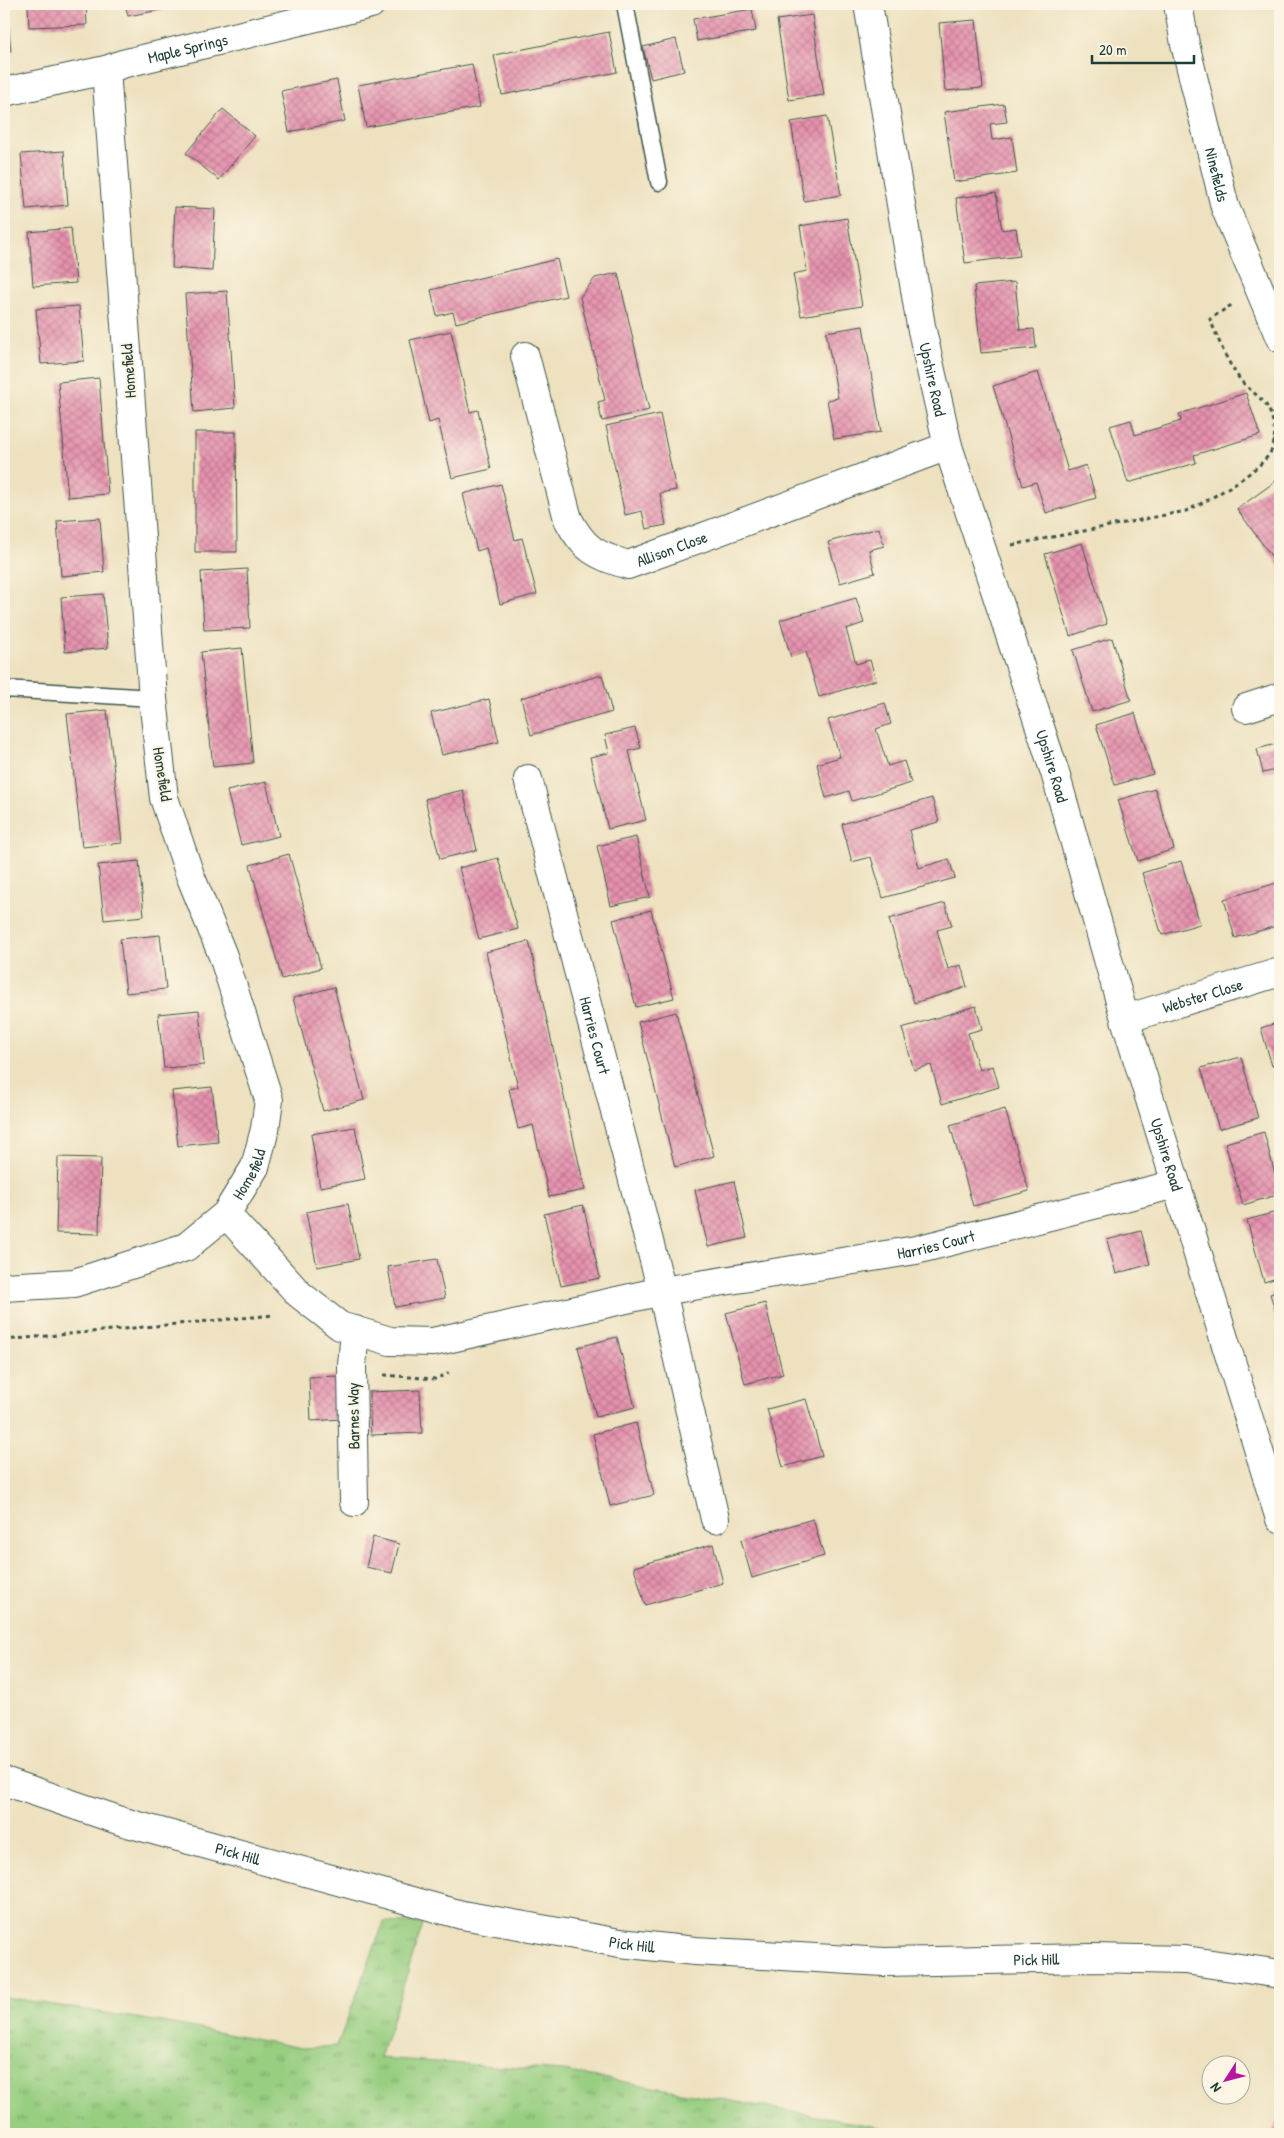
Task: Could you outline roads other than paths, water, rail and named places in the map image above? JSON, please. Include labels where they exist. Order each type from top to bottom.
[{"type":"street","name":"Upshire Road","points":[[868,4],[920,326],[948,446],[1055,772],[1125,1019],[1280,1519]]},
{"type":"street","name":"Ninefields","points":[[1178,4],[1185,44],[1225,207],[1280,338]]},
{"type":"street","name":"Maple Springs","points":[[4,92],[106,70],[122,64],[353,5]]},
{"type":"street","name":"Homefield","points":[[4,1287],[74,1283],[186,1247],[226,1214],[255,1167],[265,1129],[268,1100],[223,956],[190,875],[164,798],[153,698],[106,70]]},
{"type":"street","name":"Allison Close","points":[[525,356],[568,519],[578,539],[601,556],[628,565],[948,446]]},
{"type":"street","points":[[1246,708],[1280,697]]},
{"type":"street","name":"Harries Court","points":[[528,780],[662,1291],[714,1519]]},
{"type":"street","name":"Webster Close","points":[[1125,1019],[1280,972]]},
{"type":"street","name":"Harries Court","points":[[226,1214],[299,1294],[340,1326],[390,1341],[433,1342],[662,1291],[916,1250],[1176,1184]]},
{"type":"street","name":"Barnes Way","points":[[354,1502],[352,1366],[355,1330]]},
{"type":"street","name":"Pick Hill","points":[[4,1782],[124,1822],[462,1916],[620,1943],[695,1951],[884,1962],[1093,1958],[1184,1960],[1280,1974]]},
{"type":"lane","points":[[625,4],[659,182]]},
{"type":"lane","points":[[4,689],[153,698]]}]
